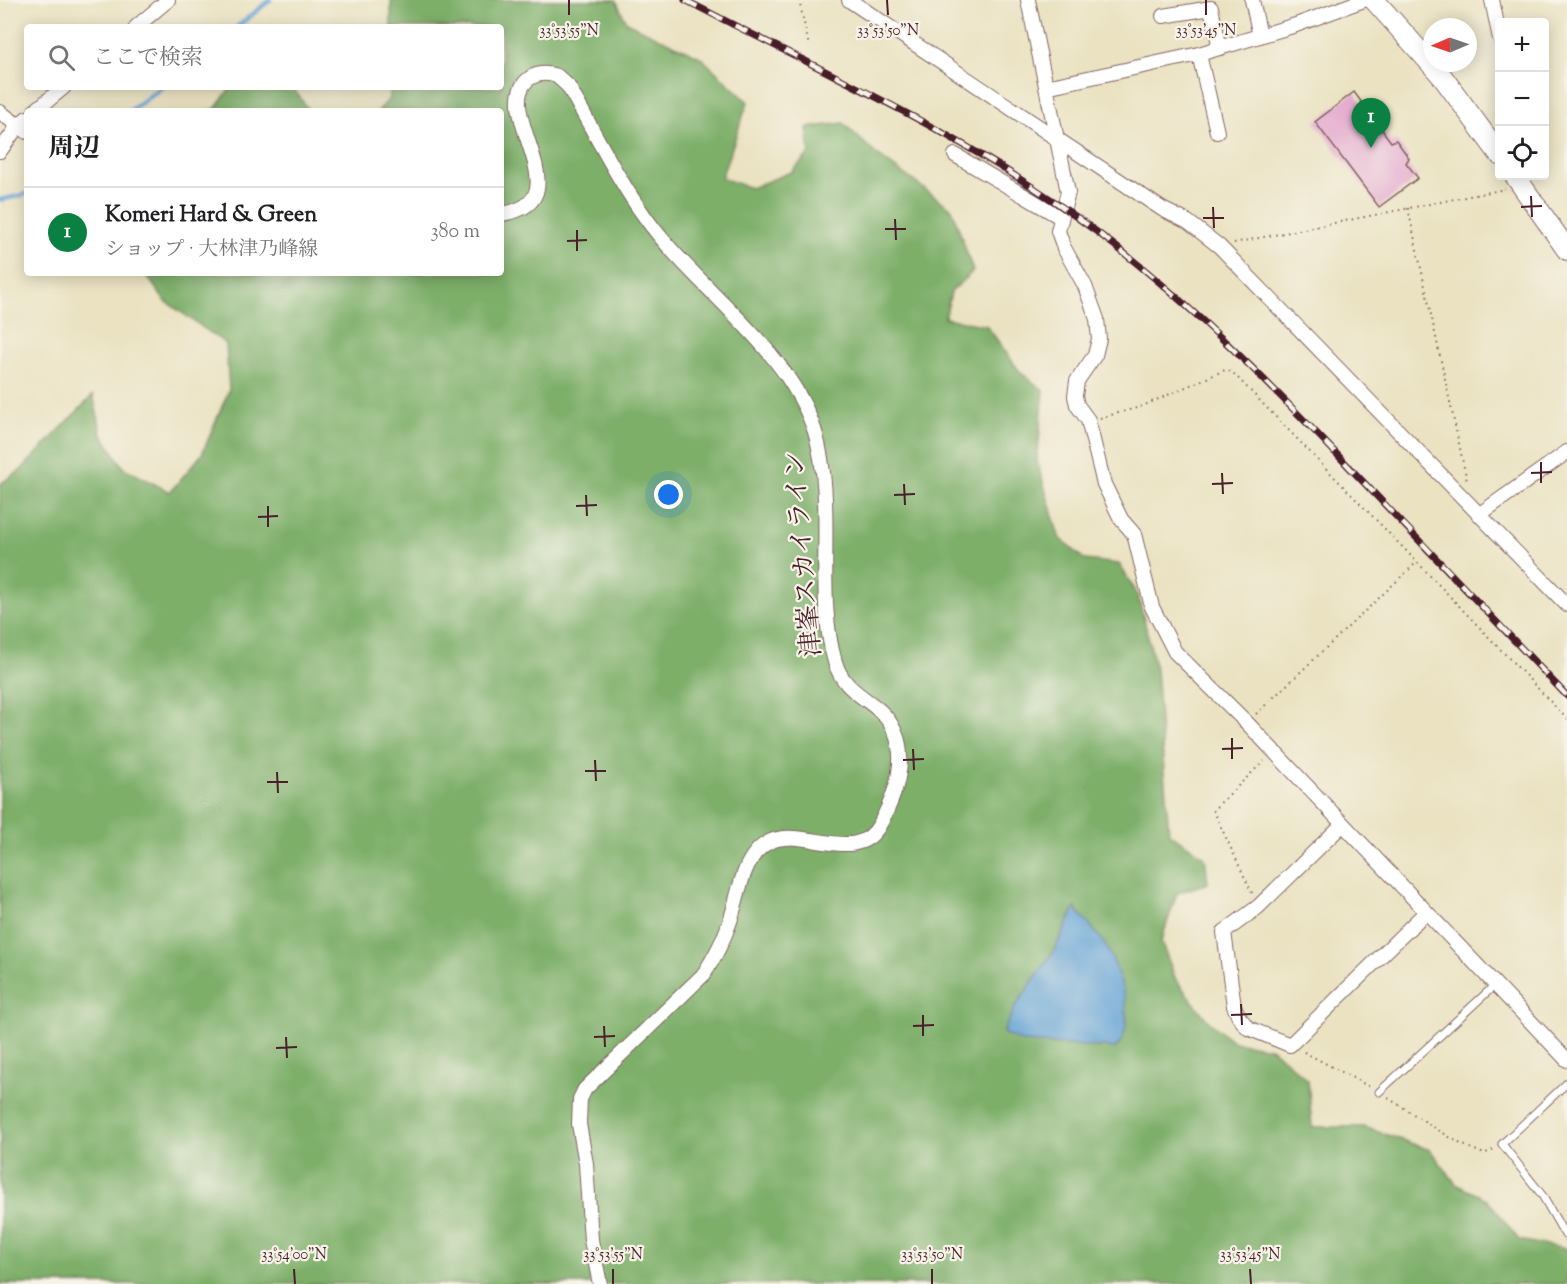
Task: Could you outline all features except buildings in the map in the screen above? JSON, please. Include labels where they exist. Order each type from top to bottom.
[{"type":"main road","points":[[1374,0],[1441,75],[1495,148]]},
{"type":"main road","points":[[1521,180],[1567,250]]},
{"type":"street","points":[[140,24],[168,0]]},
{"type":"street","points":[[849,0],[1162,209],[1188,222],[1219,246],[1567,605]]},
{"type":"street","points":[[1028,0],[1068,192],[1058,231],[1064,248],[1085,286],[1097,319],[1099,339],[1095,355],[1077,381],[1075,396],[1077,405],[1088,420],[1104,484],[1121,519],[1134,534],[1152,607],[1175,652],[1247,723],[1567,1060]]},
{"type":"street","points":[[1252,0],[1260,36]]},
{"type":"street","points":[[1046,87],[1199,54],[1260,36],[1364,0]]},
{"type":"street","points":[[1492,0],[1496,18]]},
{"type":"street","points":[[1162,16],[1211,8],[1220,48]]},
{"type":"street","points":[[1199,54],[1217,132]]},
{"type":"street","name":"津峯スカイライン","points":[[504,213],[527,204],[538,184],[537,169],[520,111],[520,91],[528,79],[537,75],[557,76],[568,86],[644,217],[688,271],[774,359],[794,387],[814,430],[822,464],[828,606],[835,662],[850,690],[886,718],[899,744],[901,760],[894,795],[880,825],[867,840],[848,844],[785,838],[768,842],[757,852],[743,877],[718,952],[704,974],[585,1089],[580,1100],[579,1124],[586,1164],[591,1239],[600,1284]]},
{"type":"street","points":[[39,108],[60,90]]},
{"type":"street","points":[[0,112],[24,125],[0,151]]},
{"type":"street","points":[[955,155],[1060,217]]},
{"type":"street","points":[[1476,510],[1567,452]]},
{"type":"street","points":[[1342,825],[1258,907],[1224,932],[1234,1006],[1248,1028],[1290,1045],[1426,912]]},
{"type":"lane","points":[[1379,1092],[1495,985]]},
{"type":"lane","points":[[1565,1235],[1542,1195],[1502,1144],[1567,1083]]},
{"type":"path","points":[[799,0],[809,46]]},
{"type":"path","points":[[1219,246],[1408,208],[1516,180]]},
{"type":"path","points":[[1408,208],[1476,510]]},
{"type":"path","points":[[1088,420],[1140,407],[1225,370],[1232,372],[1567,719]]},
{"type":"path","points":[[1247,723],[1417,562]]},
{"type":"path","points":[[1258,907],[1213,810],[1274,752]]},
{"type":"path","points":[[1290,1045],[1379,1092],[1459,1143],[1484,1154],[1502,1144]]},
{"type":"green space","points":[[391,0],[616,0],[626,22],[700,57],[748,102],[721,178],[751,188],[791,172],[810,153],[807,128],[843,123],[876,154],[952,209],[973,271],[951,292],[945,318],[987,326],[1020,372],[1044,391],[1037,461],[1059,537],[1085,560],[1119,564],[1138,595],[1156,670],[1169,833],[1205,857],[1208,883],[1177,893],[1161,941],[1176,980],[1208,1021],[1234,1042],[1271,1048],[1308,1080],[1312,1127],[1364,1127],[1430,1150],[1457,1185],[1487,1199],[1519,1240],[1567,1249],[1567,1284],[0,1284],[0,484],[20,471],[93,395],[102,435],[124,468],[170,492],[202,454],[229,390],[226,344],[164,300],[147,276],[504,276],[504,108],[381,108],[390,98],[390,90],[504,90],[504,24],[391,24]],"holes":[[[1076,908],[1022,1042],[1055,949]]]},
{"type":"green space","points":[[229,90],[294,90],[308,108],[216,108]]},
{"type":"water","points":[[1075,908],[1107,948],[1117,971],[1125,999],[1126,1026],[1116,1048],[1022,1042],[1003,1033],[1015,1007],[1055,949]]},
{"type":"waterway","points":[[241,24],[270,0]]},
{"type":"waterway","points":[[134,108],[158,90]]},
{"type":"waterway","points":[[0,200],[24,195]]},
{"type":"railway","points":[[685,0],[896,107],[948,136],[1049,198],[1097,232],[1197,315],[1260,375],[1567,696]]},
{"type":"place","name":"Komeri Hard & Green","points":[[1371,148]]}]
